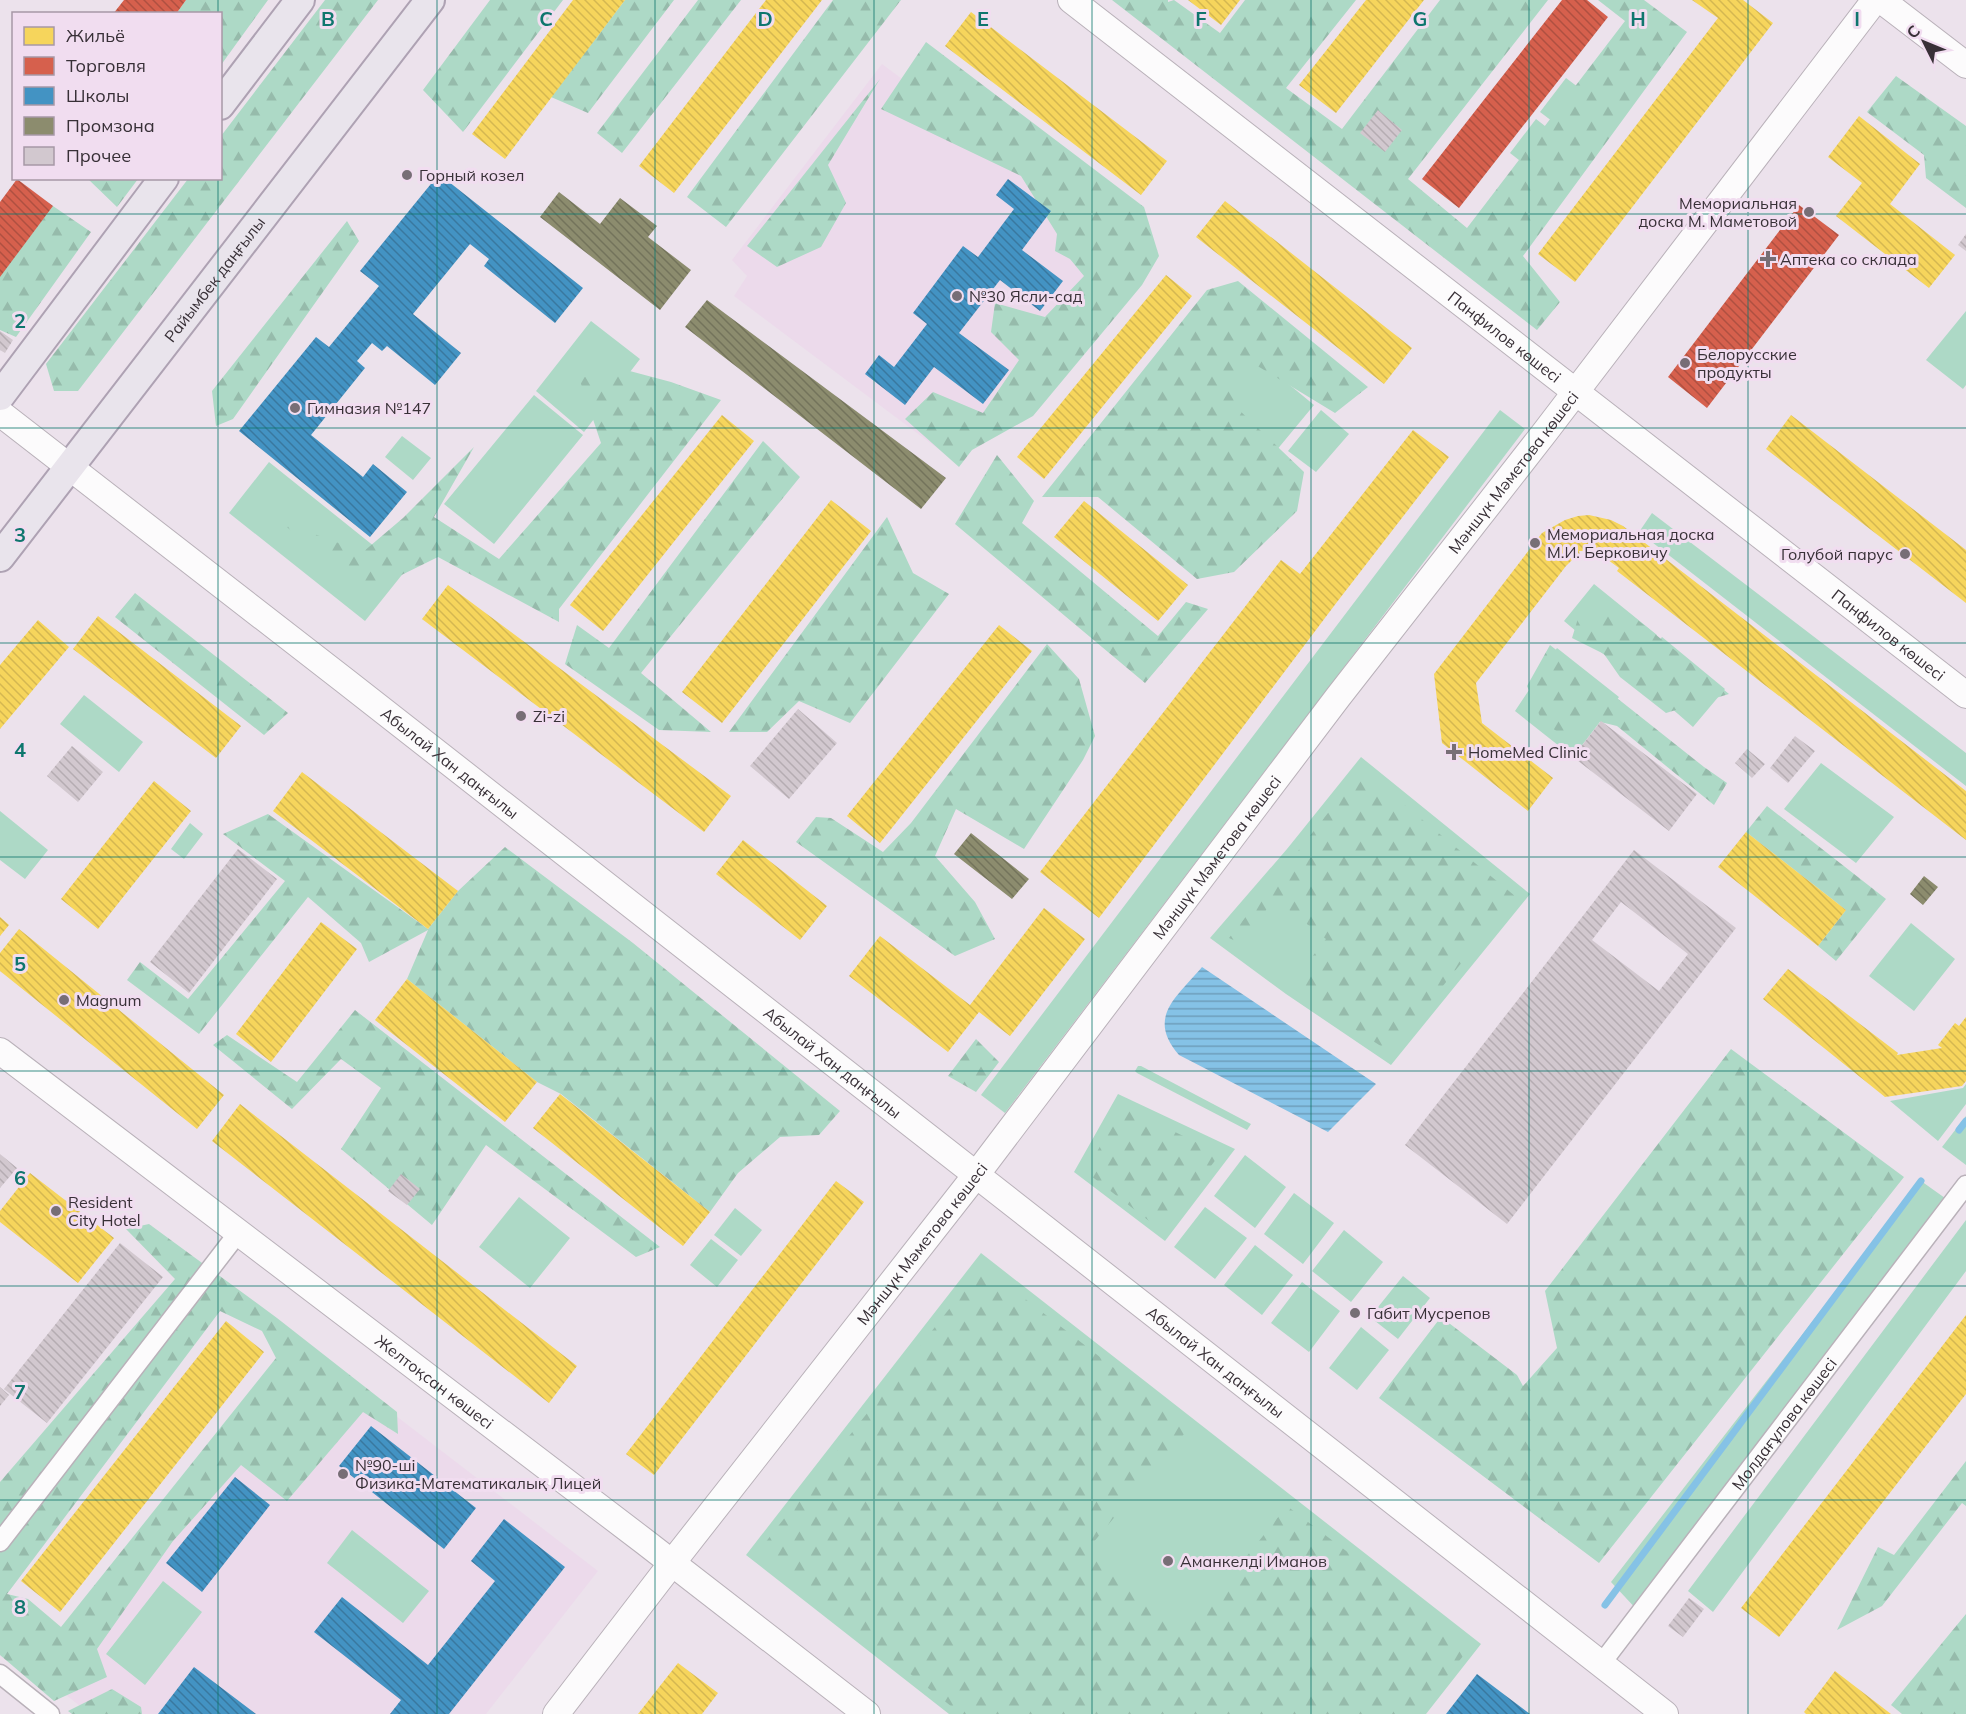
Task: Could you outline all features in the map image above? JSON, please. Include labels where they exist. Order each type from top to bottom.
[{"type":"main road","points":[[222,102],[300,0]]},
{"type":"main road","name":"Райымбек даңғылы","points":[[0,557],[430,0]]},
{"type":"main road","points":[[0,396],[162,180]]},
{"type":"street","name":"Панфилов көшесі","points":[[1071,0],[1966,695]]},
{"type":"street","name":"Мәншүк Мәметова көшесі","points":[[556,1714],[976,1175],[1338,697],[1575,393],[1875,0]]},
{"type":"street","points":[[1881,0],[1966,66]]},
{"type":"street","name":"Абылай Хан даңғылы","points":[[0,413],[71,466],[1665,1714]]},
{"type":"street","name":"Желтоқсан көшесі","points":[[0,1051],[867,1714]]},
{"type":"street","name":"Молдағұлова көшесі","points":[[1602,1664],[1966,1185]]},
{"type":"street","points":[[0,1542],[238,1233]]},
{"type":"street","points":[[0,1674],[50,1714]]},
{"type":"shaded area","points":[[882,64],[1119,241],[949,457],[734,296],[747,276],[732,260]]},
{"type":"shaded area","name":"№90-ші Физика-Математикалық Лицей","points":[[309,1349],[598,1571],[486,1714],[90,1714],[51,1683]]},
{"type":"green space","points":[[186,0],[268,0],[222,64],[222,12],[177,12]]},
{"type":"green space","points":[[325,0],[378,0],[78,391],[54,391],[46,364],[187,180],[222,180],[222,135]]},
{"type":"green space","points":[[490,0],[563,0],[463,132],[423,90]]},
{"type":"green space","points":[[625,0],[674,0],[588,113],[551,97]]},
{"type":"green space","points":[[698,0],[741,0],[622,153],[597,133]]},
{"type":"green space","points":[[833,0],[901,0],[726,227],[687,197]]},
{"type":"green space","points":[[1112,0],[1168,0],[1168,2],[1174,0],[1220,33],[1245,0],[1356,0],[1286,88],[1342,129],[1440,0],[1548,0],[1408,179],[1467,228],[1625,21],[1598,0],[1644,0],[1687,32],[1523,256],[1560,302],[1537,330]]},
{"type":"green space","points":[[926,42],[1144,207],[1159,256],[1142,285],[1033,416],[972,450],[959,467],[905,419],[933,392],[983,413],[1019,360],[991,332],[995,303],[1045,317],[1084,276],[1070,259],[1055,251],[1057,234],[1021,176],[881,109]]},
{"type":"green space","points":[[1896,76],[1966,126],[1966,208],[1926,178],[1924,155],[1867,112]]},
{"type":"green space","points":[[1566,78],[1603,106],[1577,140],[1540,112]]},
{"type":"green space","points":[[880,79],[828,165],[846,203],[821,247],[777,267],[747,246]]},
{"type":"green space","points":[[1536,119],[1572,147],[1546,181],[1510,153]]},
{"type":"green space","points":[[89,180],[137,180],[117,207]]},
{"type":"green space","points":[[53,206],[91,232],[16,337],[0,330],[0,276]]},
{"type":"green space","points":[[347,221],[359,241],[233,419],[216,426],[212,391]]},
{"type":"green space","points":[[1238,281],[1368,387],[1335,413],[1236,353],[1237,408],[1304,472],[1297,511],[1234,572],[1197,579],[1098,497],[1042,497],[1207,290]]},
{"type":"green space","points":[[1966,311],[1966,385],[1963,389],[1926,360]]},
{"type":"green space","points":[[591,321],[640,359],[584,432],[536,391]]},
{"type":"green space","points":[[1241,345],[1314,405],[1271,457],[1197,396]]},
{"type":"green space","points":[[626,370],[671,382],[721,400],[559,609],[559,622],[438,557],[369,591],[279,521],[363,552],[403,518],[474,447],[434,517],[499,559],[601,443],[579,378]]},
{"type":"green space","points":[[534,395],[583,435],[494,544],[444,504]]},
{"type":"green space","points":[[1321,410],[1349,434],[1316,472],[1288,451]]},
{"type":"green space","points":[[1500,410],[1525,429],[1005,1113],[981,1095]]},
{"type":"green space","points":[[402,436],[431,458],[413,480],[385,457]]},
{"type":"green space","points":[[763,441],[800,477],[641,673],[711,732],[659,730],[565,664],[577,625],[609,648]]},
{"type":"green space","points":[[997,455],[1034,501],[1022,523],[1158,636],[1186,602],[1208,609],[1145,683],[955,524]]},
{"type":"green space","points":[[269,462],[405,571],[365,621],[229,513]]},
{"type":"green space","points":[[1652,513],[1966,753],[1966,786],[1639,532]]},
{"type":"green space","points":[[887,517],[913,573],[949,594],[850,723],[799,701],[767,732],[729,732]]},
{"type":"green space","points":[[1594,584],[1657,635],[1626,673],[1564,621]]},
{"type":"green space","points":[[135,593],[288,713],[264,735],[115,617]]},
{"type":"green space","points":[[1580,612],[1629,613],[1729,694],[1666,713],[1620,677],[1604,654],[1572,638]]},
{"type":"green space","points":[[1662,637],[1725,689],[1693,727],[1632,674]]},
{"type":"green space","points":[[1047,644],[1079,679],[1095,736],[1083,760],[1024,849],[956,809],[935,856],[975,902],[995,939],[955,956],[796,842],[816,817],[831,818],[883,852],[911,823]]},
{"type":"green space","points":[[1550,645],[1727,783],[1714,805],[1617,726],[1588,719],[1568,739],[1542,721],[1527,686]]},
{"type":"green space","points":[[1557,648],[1619,697],[1573,757],[1515,711]]},
{"type":"green space","points":[[84,695],[143,742],[119,772],[60,724]]},
{"type":"green space","points":[[1361,757],[1530,894],[1391,1065],[1286,994],[1210,938],[1287,849]]},
{"type":"green space","points":[[1821,763],[1894,817],[1856,863],[1784,809]]},
{"type":"green space","points":[[1362,770],[1515,896],[1390,1052],[1308,999],[1291,984],[1326,939],[1275,899],[1240,943],[1229,938]]},
{"type":"green space","points":[[1767,806],[1886,899],[1836,961],[1818,946],[1846,910],[1746,832]]},
{"type":"green space","points":[[0,811],[48,850],[25,879],[0,860]]},
{"type":"green space","points":[[268,814],[428,929],[458,891],[505,847],[633,943],[840,1111],[819,1135],[780,1137],[738,1173],[710,1212],[561,1094],[537,1082],[407,979],[428,930],[369,962],[361,943],[308,897],[199,1034],[127,980],[140,962],[188,999],[285,881],[223,834]]},
{"type":"green space","points":[[190,823],[203,834],[184,859],[171,849]]},
{"type":"green space","points":[[1911,923],[1955,959],[1914,1011],[1869,976]]},
{"type":"green space","points":[[355,1010],[660,1247],[636,1257],[486,1145],[432,1225],[341,1149],[381,1088],[341,1059],[292,1109],[213,1045],[227,1035],[297,1082]]},
{"type":"green space","points":[[976,1039],[999,1062],[976,1092],[948,1076]]},
{"type":"green space","points":[[1731,1049],[1904,1177],[1599,1563],[1379,1398],[1441,1317],[1517,1375],[1523,1386],[1557,1348],[1545,1291]]},
{"type":"green space","points":[[1138,1066],[1251,1124],[1247,1130],[1137,1073],[1135,1071]]},
{"type":"green space","points":[[1966,1084],[1966,1104],[1938,1141],[1890,1101],[1963,1088]]},
{"type":"green space","points":[[1118,1094],[1235,1149],[1165,1241],[1074,1172]]},
{"type":"green space","points":[[1122,1106],[1220,1154],[1162,1231],[1086,1172]]},
{"type":"green space","points":[[1966,1116],[1966,1165],[1942,1147]]},
{"type":"green space","points":[[1245,1155],[1286,1187],[1255,1228],[1214,1196]]},
{"type":"green space","points":[[1921,1181],[1952,1203],[1640,1613],[1611,1582]]},
{"type":"green space","points":[[1294,1193],[1334,1223],[1303,1264],[1264,1234]]},
{"type":"green space","points":[[519,1197],[570,1238],[530,1288],[479,1247]]},
{"type":"green space","points":[[1205,1207],[1247,1238],[1215,1279],[1174,1247]]},
{"type":"green space","points":[[735,1208],[762,1230],[741,1256],[714,1235]]},
{"type":"green space","points":[[1966,1220],[1966,1271],[1713,1612],[1688,1591]]},
{"type":"green space","points":[[149,1224],[277,1318],[397,1412],[398,1434],[363,1412],[287,1501],[241,1465],[173,1541],[97,1649],[107,1677],[54,1701],[0,1655],[0,1482],[175,1279],[126,1229]],"holes":[[[220,1311],[262,1331],[276,1358],[61,1627],[28,1599],[7,1594]]]},
{"type":"green space","points":[[1344,1230],[1383,1262],[1351,1302],[1312,1271]]},
{"type":"green space","points":[[711,1239],[738,1260],[717,1287],[690,1265]]},
{"type":"green space","points":[[1255,1245],[1293,1275],[1262,1315],[1224,1285]]},
{"type":"green space","points":[[981,1253],[1481,1644],[1426,1714],[949,1714],[746,1555]]},
{"type":"green space","points":[[983,1266],[1190,1427],[1087,1550],[1184,1634],[1287,1506],[1471,1646],[1417,1714],[961,1714],[757,1553]]},
{"type":"green space","points":[[1403,1276],[1430,1298],[1398,1339],[1370,1317]]},
{"type":"green space","points":[[1302,1282],[1340,1311],[1309,1352],[1271,1323]]},
{"type":"green space","points":[[1361,1327],[1389,1350],[1357,1390],[1329,1368]]},
{"type":"green space","points":[[1966,1461],[1966,1506],[1962,1503],[1882,1606],[1837,1630],[1878,1547],[1894,1555]]},
{"type":"green space","points":[[352,1530],[429,1591],[403,1623],[327,1563]]},
{"type":"green space","points":[[163,1581],[202,1612],[145,1685],[106,1654]]},
{"type":"green space","points":[[1966,1614],[1966,1714],[1902,1714],[1891,1705]]},
{"type":"green space","points":[[112,1689],[141,1707],[142,1714],[72,1714],[68,1711]]},
{"type":"water","points":[[1202,967],[1376,1084],[1328,1132],[1179,1055],[1169,1042],[1165,1029],[1165,1018],[1175,998]]},
{"type":"building: Жильё","points":[[573,0],[625,0],[505,159],[472,134]]},
{"type":"building: Жильё","points":[[766,0],[822,0],[674,193],[639,166]]},
{"type":"building: Жильё","points":[[1188,0],[1240,0],[1221,25]]},
{"type":"building: Жильё","points":[[1366,0],[1424,0],[1336,113],[1299,85]]},
{"type":"building: Жильё","points":[[1692,0],[1743,0],[1773,23],[1575,282],[1538,254],[1718,18]]},
{"type":"building: Жильё","points":[[971,12],[1167,161],[1141,195],[945,46]]},
{"type":"building: Жильё","points":[[1859,116],[1920,164],[1890,204],[1955,255],[1929,288],[1836,216],[1862,183],[1828,157]]},
{"type":"building: Жильё","points":[[1225,201],[1412,348],[1384,384],[1196,237]]},
{"type":"building: Жильё","points":[[1166,275],[1192,296],[1044,479],[1017,457]]},
{"type":"building: Жильё","points":[[722,415],[754,441],[603,631],[570,605]]},
{"type":"building: Жильё","points":[[1791,415],[1966,550],[1966,603],[1766,449]]},
{"type":"building: Жильё","points":[[1413,430],[1449,457],[1099,918],[1040,872],[1281,560],[1300,574]]},
{"type":"building: Жильё","points":[[831,500],[871,531],[722,723],[682,692]]},
{"type":"building: Жильё","points":[[1084,501],[1188,585],[1158,621],[1054,537]]},
{"type":"building: Жильё","points":[[1589,515],[1611,520],[1623,526],[1966,791],[1966,840],[1617,571],[1619,568],[1604,557],[1601,560],[1587,555],[1587,551],[1579,551],[1580,555],[1566,566],[1476,683],[1482,723],[1553,778],[1528,811],[1442,743],[1434,674],[1542,533],[1565,520]]},
{"type":"building: Жильё","points":[[448,585],[731,796],[704,832],[422,619]]},
{"type":"building: Жильё","points":[[98,616],[241,726],[216,758],[73,649]]},
{"type":"building: Жильё","points":[[38,620],[69,647],[0,729],[0,665]]},
{"type":"building: Жильё","points":[[999,625],[1032,651],[880,843],[847,816]]},
{"type":"building: Жильё","points":[[302,772],[458,891],[428,929],[273,811]]},
{"type":"building: Жильё","points":[[154,781],[191,811],[98,929],[61,899]]},
{"type":"building: Жильё","points":[[1746,832],[1846,910],[1818,946],[1718,867]]},
{"type":"building: Жильё","points":[[743,840],[827,906],[800,940],[716,874]]},
{"type":"building: Жильё","points":[[1044,908],[1085,939],[1010,1036],[979,1012],[948,1052],[849,976],[880,936],[970,1005]]},
{"type":"building: Жильё","points":[[0,917],[9,925],[0,936]]},
{"type":"building: Жильё","points":[[321,922],[357,949],[271,1062],[236,1034]]},
{"type":"building: Жильё","points":[[19,929],[224,1095],[197,1129],[0,971],[0,953]]},
{"type":"building: Жильё","points":[[1788,969],[1898,1053],[1897,1055],[1942,1048],[1938,1045],[1955,1023],[1959,1026],[1966,1017],[1966,1081],[1962,1086],[1885,1097],[1763,999]]},
{"type":"building: Жильё","points":[[407,979],[537,1082],[505,1122],[375,1020]]},
{"type":"building: Жильё","points":[[560,1094],[710,1212],[683,1246],[533,1128]]},
{"type":"building: Жильё","points":[[240,1104],[577,1366],[549,1403],[212,1141]]},
{"type":"building: Жильё","points":[[30,1173],[114,1238],[78,1283],[0,1222],[0,1211]]},
{"type":"building: Жильё","points":[[836,1181],[864,1202],[654,1475],[626,1454]]},
{"type":"building: Жильё","points":[[1966,1315],[1966,1394],[1779,1637],[1741,1608]]},
{"type":"building: Жильё","points":[[226,1321],[264,1352],[60,1612],[21,1581]]},
{"type":"building: Жильё","points":[[678,1663],[718,1693],[702,1714],[638,1714]]},
{"type":"building: Жильё","points":[[1835,1671],[1891,1714],[1806,1714],[1804,1712]]},
{"type":"building: Торговля","points":[[124,0],[186,0],[177,12],[115,12]]},
{"type":"building: Торговля","points":[[1562,0],[1587,0],[1608,17],[1459,208],[1422,179]]},
{"type":"building: Торговля","points":[[18,180],[53,206],[0,277],[0,202]]},
{"type":"building: Торговля","points":[[1799,205],[1839,235],[1707,408],[1668,377]]},
{"type":"building: Школы","points":[[439,174],[583,288],[555,323],[484,266],[489,259],[470,244],[413,314],[461,353],[435,385],[387,346],[382,351],[372,343],[357,361],[365,368],[311,435],[363,477],[373,464],[407,492],[370,537],[239,431],[316,337],[329,347],[379,286],[360,271]]},
{"type":"building: Школы","name":"№30 Ясли-сад","points":[[1008,179],[1051,211],[1022,250],[1063,281],[1040,311],[1000,280],[959,333],[1009,370],[983,404],[934,367],[905,405],[865,374],[879,355],[894,367],[927,324],[913,313],[963,246],[978,257],[1014,209],[996,195]]},
{"type":"building: Школы","points":[[371,1426],[476,1508],[444,1549],[339,1466]]},
{"type":"building: Школы","points":[[235,1477],[270,1505],[202,1592],[166,1563]]},
{"type":"building: Школы","points":[[504,1519],[565,1567],[449,1714],[390,1714],[401,1700],[314,1632],[342,1597],[428,1665],[495,1581],[471,1561]]},
{"type":"building: Школы","points":[[194,1667],[256,1714],[158,1714]]},
{"type":"building: Школы","points":[[1477,1674],[1530,1714],[1446,1714]]},
{"type":"building: Промзона","points":[[559,192],[600,224],[620,198],[657,226],[648,237],[691,270],[660,310],[540,217]]},
{"type":"building: Промзона","points":[[707,300],[946,478],[921,509],[685,327]]},
{"type":"building: Промзона","points":[[971,833],[1029,879],[1012,899],[954,854]]},
{"type":"building: Промзона","points":[[1924,876],[1938,887],[1923,905],[1910,894]]},
{"type":"building: Прочее","points":[[1378,110],[1402,130],[1385,152],[1360,133]]},
{"type":"building: Прочее","points":[[1966,234],[1966,251],[1958,245]]},
{"type":"building: Прочее","points":[[0,331],[13,340],[5,353],[0,350]]},
{"type":"building: Прочее","points":[[798,709],[837,743],[789,799],[750,766]]},
{"type":"building: Прочее","points":[[1601,721],[1697,794],[1669,831],[1573,757]]},
{"type":"building: Прочее","points":[[1795,736],[1815,751],[1788,783],[1770,768]]},
{"type":"building: Прочее","points":[[72,746],[103,772],[78,802],[47,776]]},
{"type":"building: Прочее","points":[[1747,749],[1765,764],[1752,778],[1735,763]]},
{"type":"building: Прочее","points":[[238,849],[277,879],[189,993],[150,962]]},
{"type":"building: Прочее","points":[[1634,850],[1736,928],[1507,1224],[1405,1145]],"holes":[[[1621,902],[1688,954],[1659,991],[1592,940]]]},
{"type":"building: Прочее","points":[[0,1154],[17,1168],[0,1188]]},
{"type":"building: Прочее","points":[[401,1174],[420,1189],[407,1205],[388,1191]]},
{"type":"building: Прочее","points":[[120,1243],[163,1277],[47,1423],[4,1389]]},
{"type":"building: Прочее","points":[[0,1387],[9,1395],[0,1406]]},
{"type":"building: Прочее","points":[[1689,1598],[1704,1609],[1683,1637],[1668,1626]]},
{"type":"waterway","points":[[1959,1130],[1966,1121]]},
{"type":"waterway","points":[[1605,1605],[1921,1181]]},
{"type":"place","name":"Горный козел","points":[[407,175]]},
{"type":"place","name":"Мемориальная доска М. Маметовой","points":[[1809,212]]},
{"type":"place","name":"Аптека со склада","points":[[1768,259]]},
{"type":"place","name":"№30 Ясли-сад","points":[[957,296]]},
{"type":"place","name":"Белорусские продукты","points":[[1685,363]]},
{"type":"place","name":"Гимназия №147","points":[[295,408]]},
{"type":"place","name":"Мемориальная доска М.И. Берковичу","points":[[1535,543]]},
{"type":"place","name":"Голубой парус","points":[[1905,554]]},
{"type":"place","name":"Zi-zi","points":[[521,716]]},
{"type":"place","name":"HomeMed Clinic","points":[[1454,752]]},
{"type":"place","name":"Magnum","points":[[64,1000]]},
{"type":"place","name":"Resident City Hotel","points":[[56,1211]]},
{"type":"place","name":"Габит Мусрепов","points":[[1355,1313]]},
{"type":"place","name":"№90-ші Физика-Математикалық Лицей","points":[[343,1474]]},
{"type":"place","name":"Аманкелді Иманов","points":[[1168,1561]]}]
